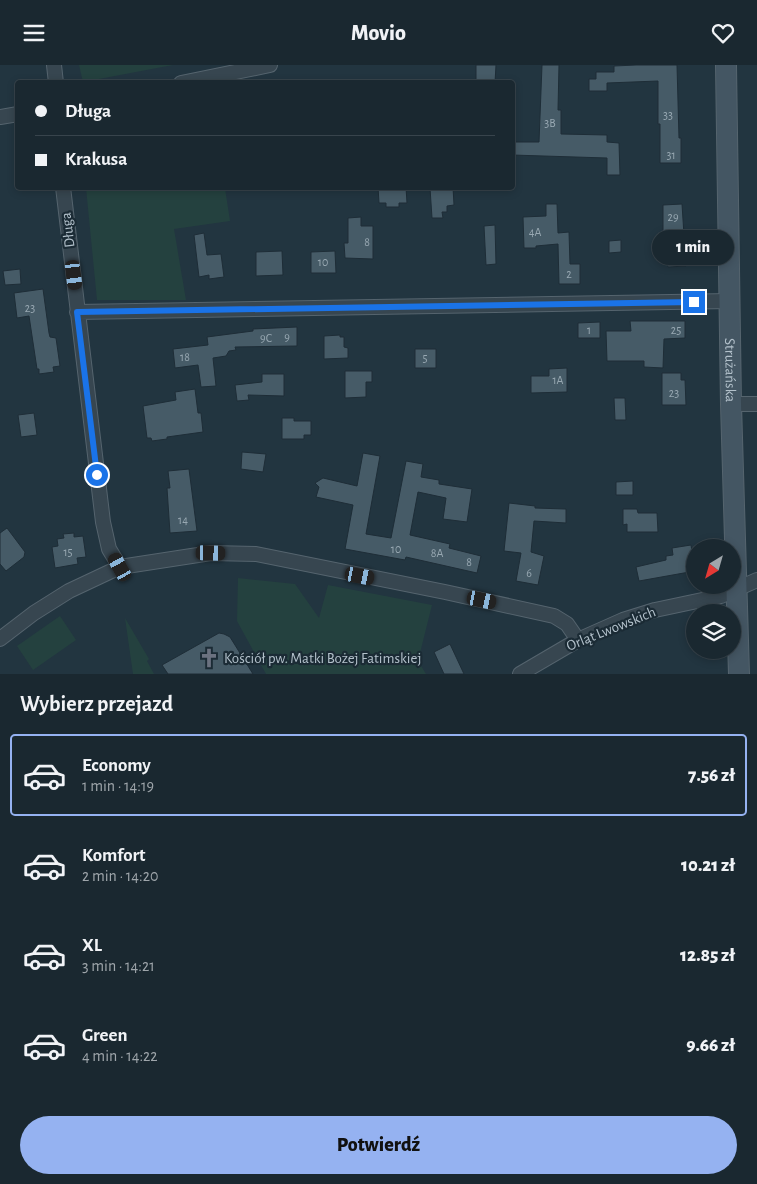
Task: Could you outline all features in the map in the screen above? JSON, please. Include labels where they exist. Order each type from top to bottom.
[{"type":"main road","name":"Strużańska","points":[[726,65],[734,539]]},
{"type":"main road","name":"Strużańska","points":[[735,594],[739,674]]},
{"type":"street","points":[[54,65],[56,80]]},
{"type":"street","points":[[196,80],[270,65]]},
{"type":"street","points":[[0,117],[15,114]]},
{"type":"street","name":"Długa","points":[[63,190],[103,522],[109,549],[120,567]]},
{"type":"street","points":[[77,312],[730,301]]},
{"type":"street","points":[[731,404],[757,404]]},
{"type":"street","points":[[0,639],[34,613],[69,591],[120,567],[211,553],[256,555],[445,592],[554,616],[567,624],[578,640]]},
{"type":"street","name":"Orląt Lwowskich","points":[[741,586],[757,580]]},
{"type":"street","name":"Orląt Lwowskich","points":[[520,674],[578,640],[623,620],[655,610],[724,594]]},
{"type":"green space","points":[[79,65],[173,65],[94,80],[83,80]]},
{"type":"green space","points":[[86,190],[225,190],[230,221],[174,229],[186,300],[97,300]]},
{"type":"green space","points":[[238,578],[295,584],[319,618],[328,585],[432,605],[418,661],[426,674],[266,674],[237,621]]},
{"type":"green space","points":[[60,616],[76,640],[33,670],[17,646]]},
{"type":"green space","points":[[125,618],[149,659],[147,661],[154,674],[133,674]]},
{"type":"building","points":[[476,65],[496,65],[495,80],[476,80]]},
{"type":"building","points":[[542,65],[559,65],[558,110],[561,110],[561,134],[607,135],[607,142],[619,143],[620,175],[607,175],[607,158],[515,155],[515,142],[539,142]]},
{"type":"building","points":[[677,65],[681,163],[660,163],[658,81],[607,83],[607,91],[589,91],[589,79],[596,79],[596,72],[614,72],[614,66]]},
{"type":"building","points":[[378,190],[406,190],[407,203],[399,203],[399,207],[386,207],[386,203],[379,203]]},
{"type":"building","points":[[430,190],[453,190],[454,205],[447,206],[447,212],[442,212],[443,218],[432,218]]},
{"type":"building","points":[[546,204],[557,204],[558,233],[569,232],[570,264],[580,264],[580,284],[559,284],[558,244],[524,248],[523,217],[546,216]]},
{"type":"building","points":[[682,204],[686,266],[668,267],[667,262],[663,262],[663,205]]},
{"type":"building","points":[[361,217],[361,226],[373,226],[373,259],[345,258],[344,243],[348,243],[348,218]]},
{"type":"building","points":[[495,225],[496,264],[486,265],[484,226]]},
{"type":"building","points":[[204,233],[207,255],[221,254],[224,277],[209,279],[209,275],[199,277],[194,235]]},
{"type":"building","points":[[621,240],[621,252],[609,253],[609,241]]},
{"type":"building","points":[[282,251],[283,275],[256,276],[256,252]]},
{"type":"building","points":[[335,251],[336,273],[311,273],[311,252]]},
{"type":"building","points":[[20,269],[21,284],[5,285],[3,271]]},
{"type":"building","points":[[43,289],[49,333],[50,337],[56,338],[60,366],[53,367],[54,372],[39,374],[29,316],[17,318],[14,293]]},
{"type":"building","points":[[630,321],[685,321],[685,338],[664,339],[663,368],[644,367],[644,361],[607,361],[606,331],[631,331]]},
{"type":"building","points":[[600,322],[600,338],[578,338],[578,323]]},
{"type":"building","points":[[297,327],[297,346],[235,347],[236,350],[229,351],[226,356],[213,358],[216,386],[201,387],[198,365],[175,368],[173,349],[208,345],[207,337],[253,331],[253,329]]},
{"type":"building","points":[[340,335],[340,337],[344,337],[344,347],[348,348],[348,358],[324,359],[324,336]]},
{"type":"building","points":[[415,349],[436,349],[436,368],[415,368]]},
{"type":"building","points":[[567,368],[567,392],[531,393],[531,376],[549,376],[549,369]]},
{"type":"building","points":[[345,371],[372,371],[372,382],[366,382],[366,397],[345,398]]},
{"type":"building","points":[[662,373],[681,373],[681,380],[685,380],[686,405],[662,405]]},
{"type":"building","points":[[262,374],[284,374],[284,396],[248,395],[249,400],[237,401],[235,385],[262,382]]},
{"type":"building","points":[[195,389],[198,413],[201,413],[203,432],[152,441],[151,438],[147,438],[143,406],[176,400],[175,392]]},
{"type":"building","points":[[614,398],[625,398],[626,420],[615,420]]},
{"type":"building","points":[[34,413],[37,435],[21,437],[18,415]]},
{"type":"building","points":[[282,418],[294,418],[294,421],[311,421],[311,435],[304,435],[304,439],[282,439]]},
{"type":"building","points":[[242,452],[266,454],[263,472],[241,469]]},
{"type":"building","points":[[363,453],[380,456],[366,534],[391,538],[406,461],[423,464],[421,477],[439,480],[439,484],[472,489],[467,522],[443,519],[446,498],[418,492],[410,535],[450,544],[449,548],[481,556],[477,573],[406,557],[405,560],[345,549],[353,505],[316,497],[319,487],[315,483],[323,478],[357,486]]},
{"type":"building","points":[[189,469],[197,531],[170,533],[167,488],[170,488],[168,471]]},
{"type":"building","points":[[633,481],[633,495],[616,495],[616,482]]},
{"type":"building","points":[[509,503],[535,506],[535,508],[566,509],[566,523],[534,521],[531,552],[544,556],[538,585],[516,581],[521,553],[504,551]]},
{"type":"building","points":[[623,509],[637,509],[638,513],[657,513],[658,532],[627,532],[627,524],[623,525]]},
{"type":"building","points":[[7,528],[25,552],[24,557],[6,571],[0,564],[0,533]]},
{"type":"building","points":[[74,533],[74,537],[83,536],[86,557],[77,558],[78,564],[55,568],[52,547],[58,546],[57,539],[64,538],[63,534]]},
{"type":"building","points":[[686,546],[686,573],[639,581],[636,567],[666,560],[666,556],[673,555],[672,548]]},
{"type":"building","name":"Kościół pw. Matki Bożej Fatimskiej","points":[[219,633],[230,637],[253,674],[168,674],[162,665]]},
{"type":"building","points":[[450,644],[464,674],[444,674],[434,652]]},
{"type":"place","name":"Kościół pw. Matki Bożej Fatimskiej","points":[[209,658]]},
{"type":"route","points":[[97,475],[77,312],[694,302]]}]
